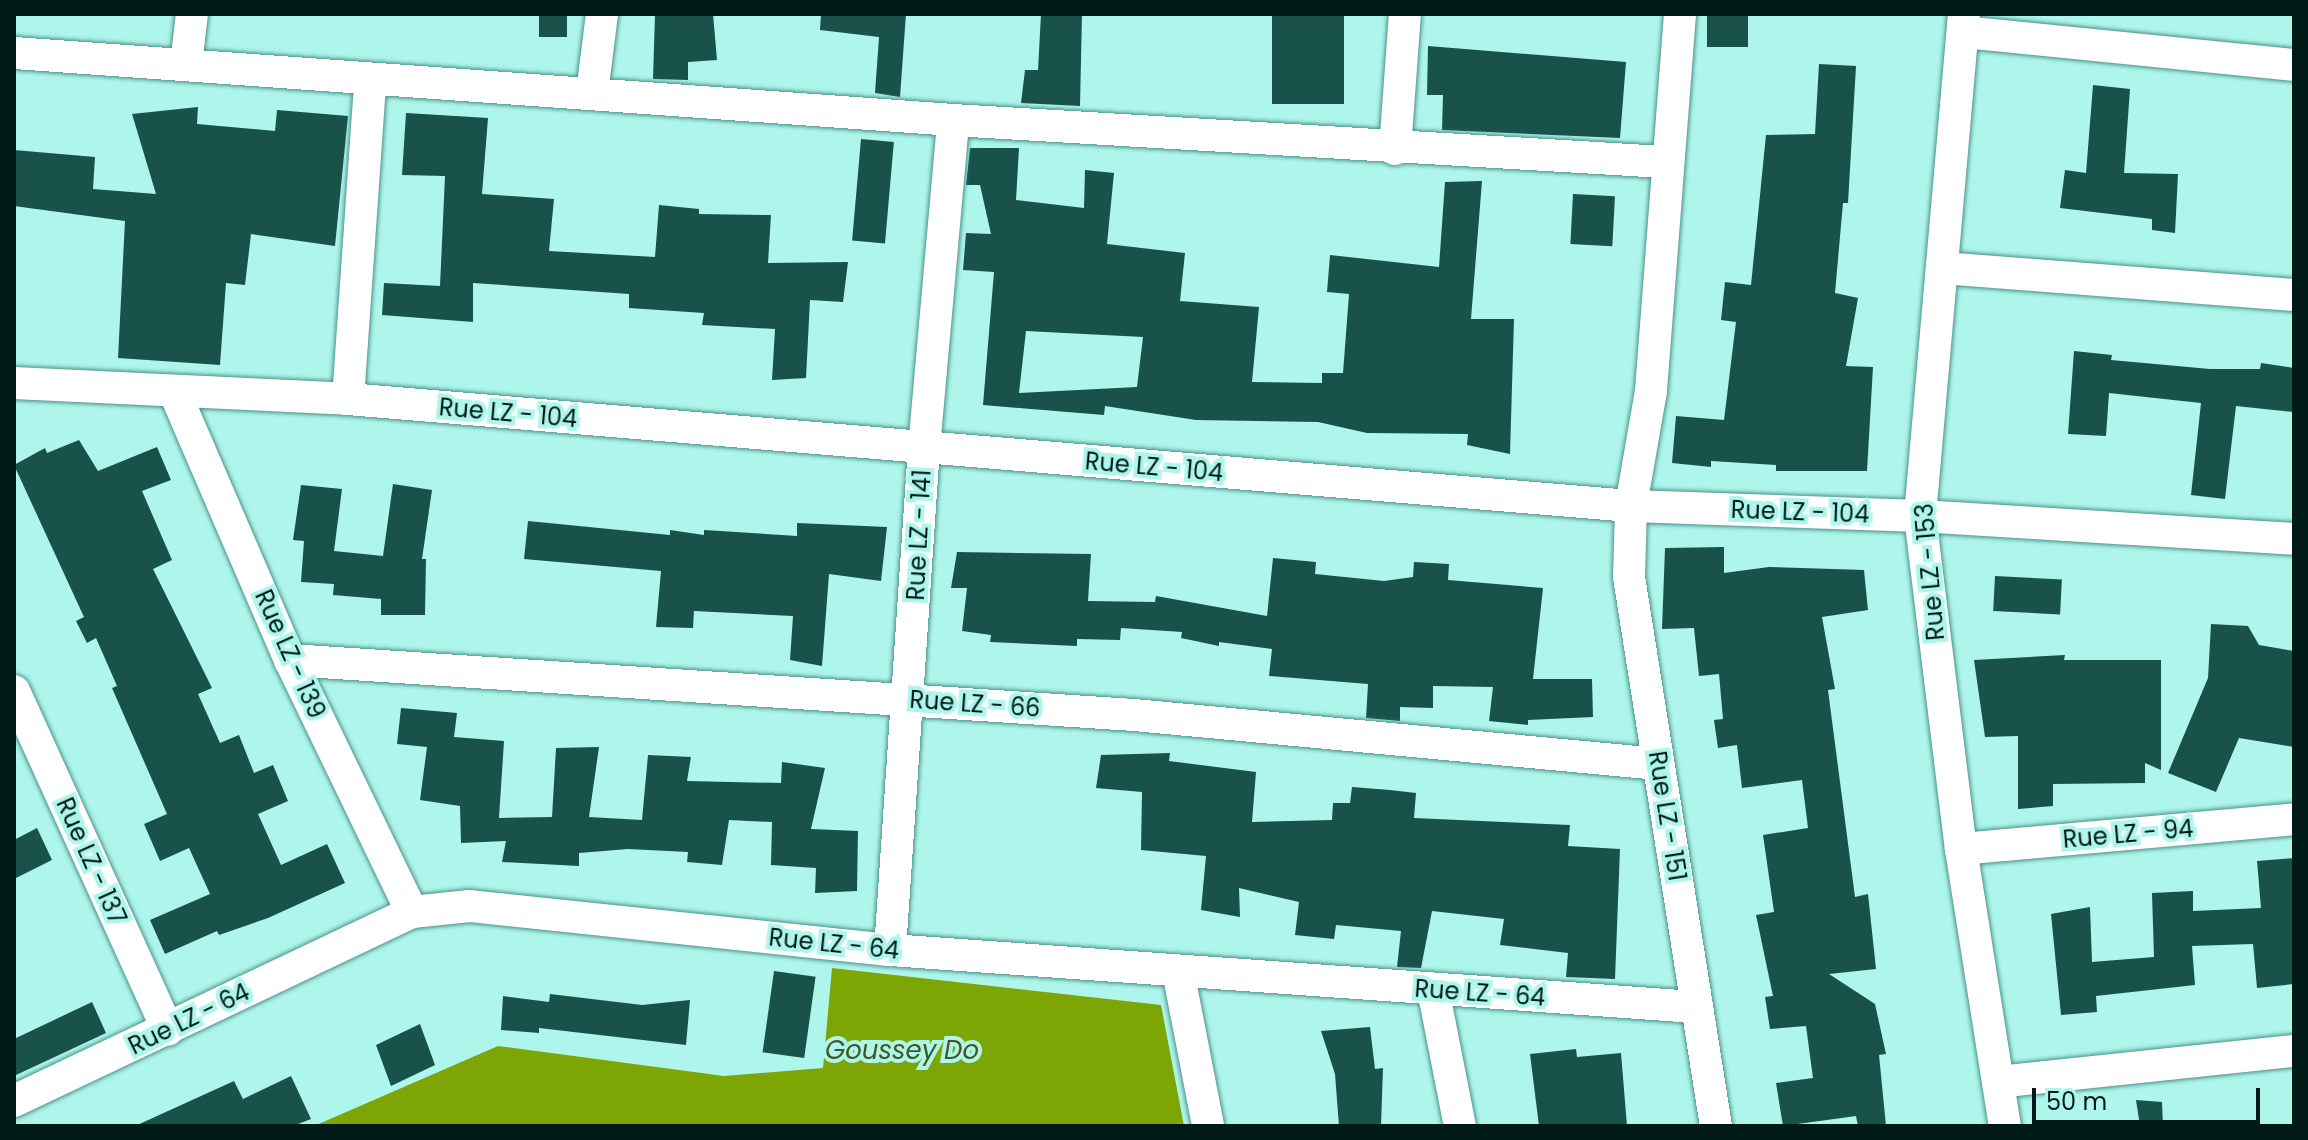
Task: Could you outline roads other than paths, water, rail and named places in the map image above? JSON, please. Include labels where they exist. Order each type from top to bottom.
[{"type":"street","points":[[186,64],[192,14]]},
{"type":"street","points":[[592,93],[602,14]]},
{"type":"street","points":[[1395,149],[1405,14]]},
{"type":"street","name":"Rue LZ - 151","points":[[1680,14],[1665,162],[1651,391],[1631,506],[1629,577],[1716,1126]]},
{"type":"street","points":[[1964,23],[2294,65]]},
{"type":"street","name":"Rue LZ - 153","points":[[1964,23],[1920,516],[1961,849],[2005,1126]]},
{"type":"street","points":[[14,53],[186,64],[370,81],[592,93],[953,120],[1395,149],[1665,162]]},
{"type":"street","points":[[348,399],[370,81]]},
{"type":"street","name":"Rue LZ - 141","points":[[890,950],[910,700],[924,448],[953,120]]},
{"type":"street","points":[[1942,268],[2294,295]]},
{"type":"street","name":"Rue LZ - 104","points":[[14,383],[348,399],[1631,506],[1920,516],[2294,539]]},
{"type":"street","name":"Rue LZ - 139","points":[[175,393],[290,660],[412,912]]},
{"type":"street","name":"Rue LZ - 66","points":[[290,660],[910,700],[1658,764]]},
{"type":"street","name":"Rue LZ - 137","points":[[14,691],[168,1030]]},
{"type":"street","name":"Rue LZ - 94","points":[[1961,849],[2294,819]]},
{"type":"street","name":"Rue LZ - 64","points":[[14,1101],[412,912],[470,906],[522,909],[890,950],[1696,1007]]},
{"type":"street","points":[[1178,971],[1208,1126]]},
{"type":"street","points":[[1433,989],[1460,1126]]},
{"type":"street","points":[[1998,1082],[2294,1051]]},
{"type":"water","name":"Goussey Do","points":[[832,968],[1161,1005],[1184,1126],[314,1126],[498,1046],[724,1076],[823,1068]]}]
